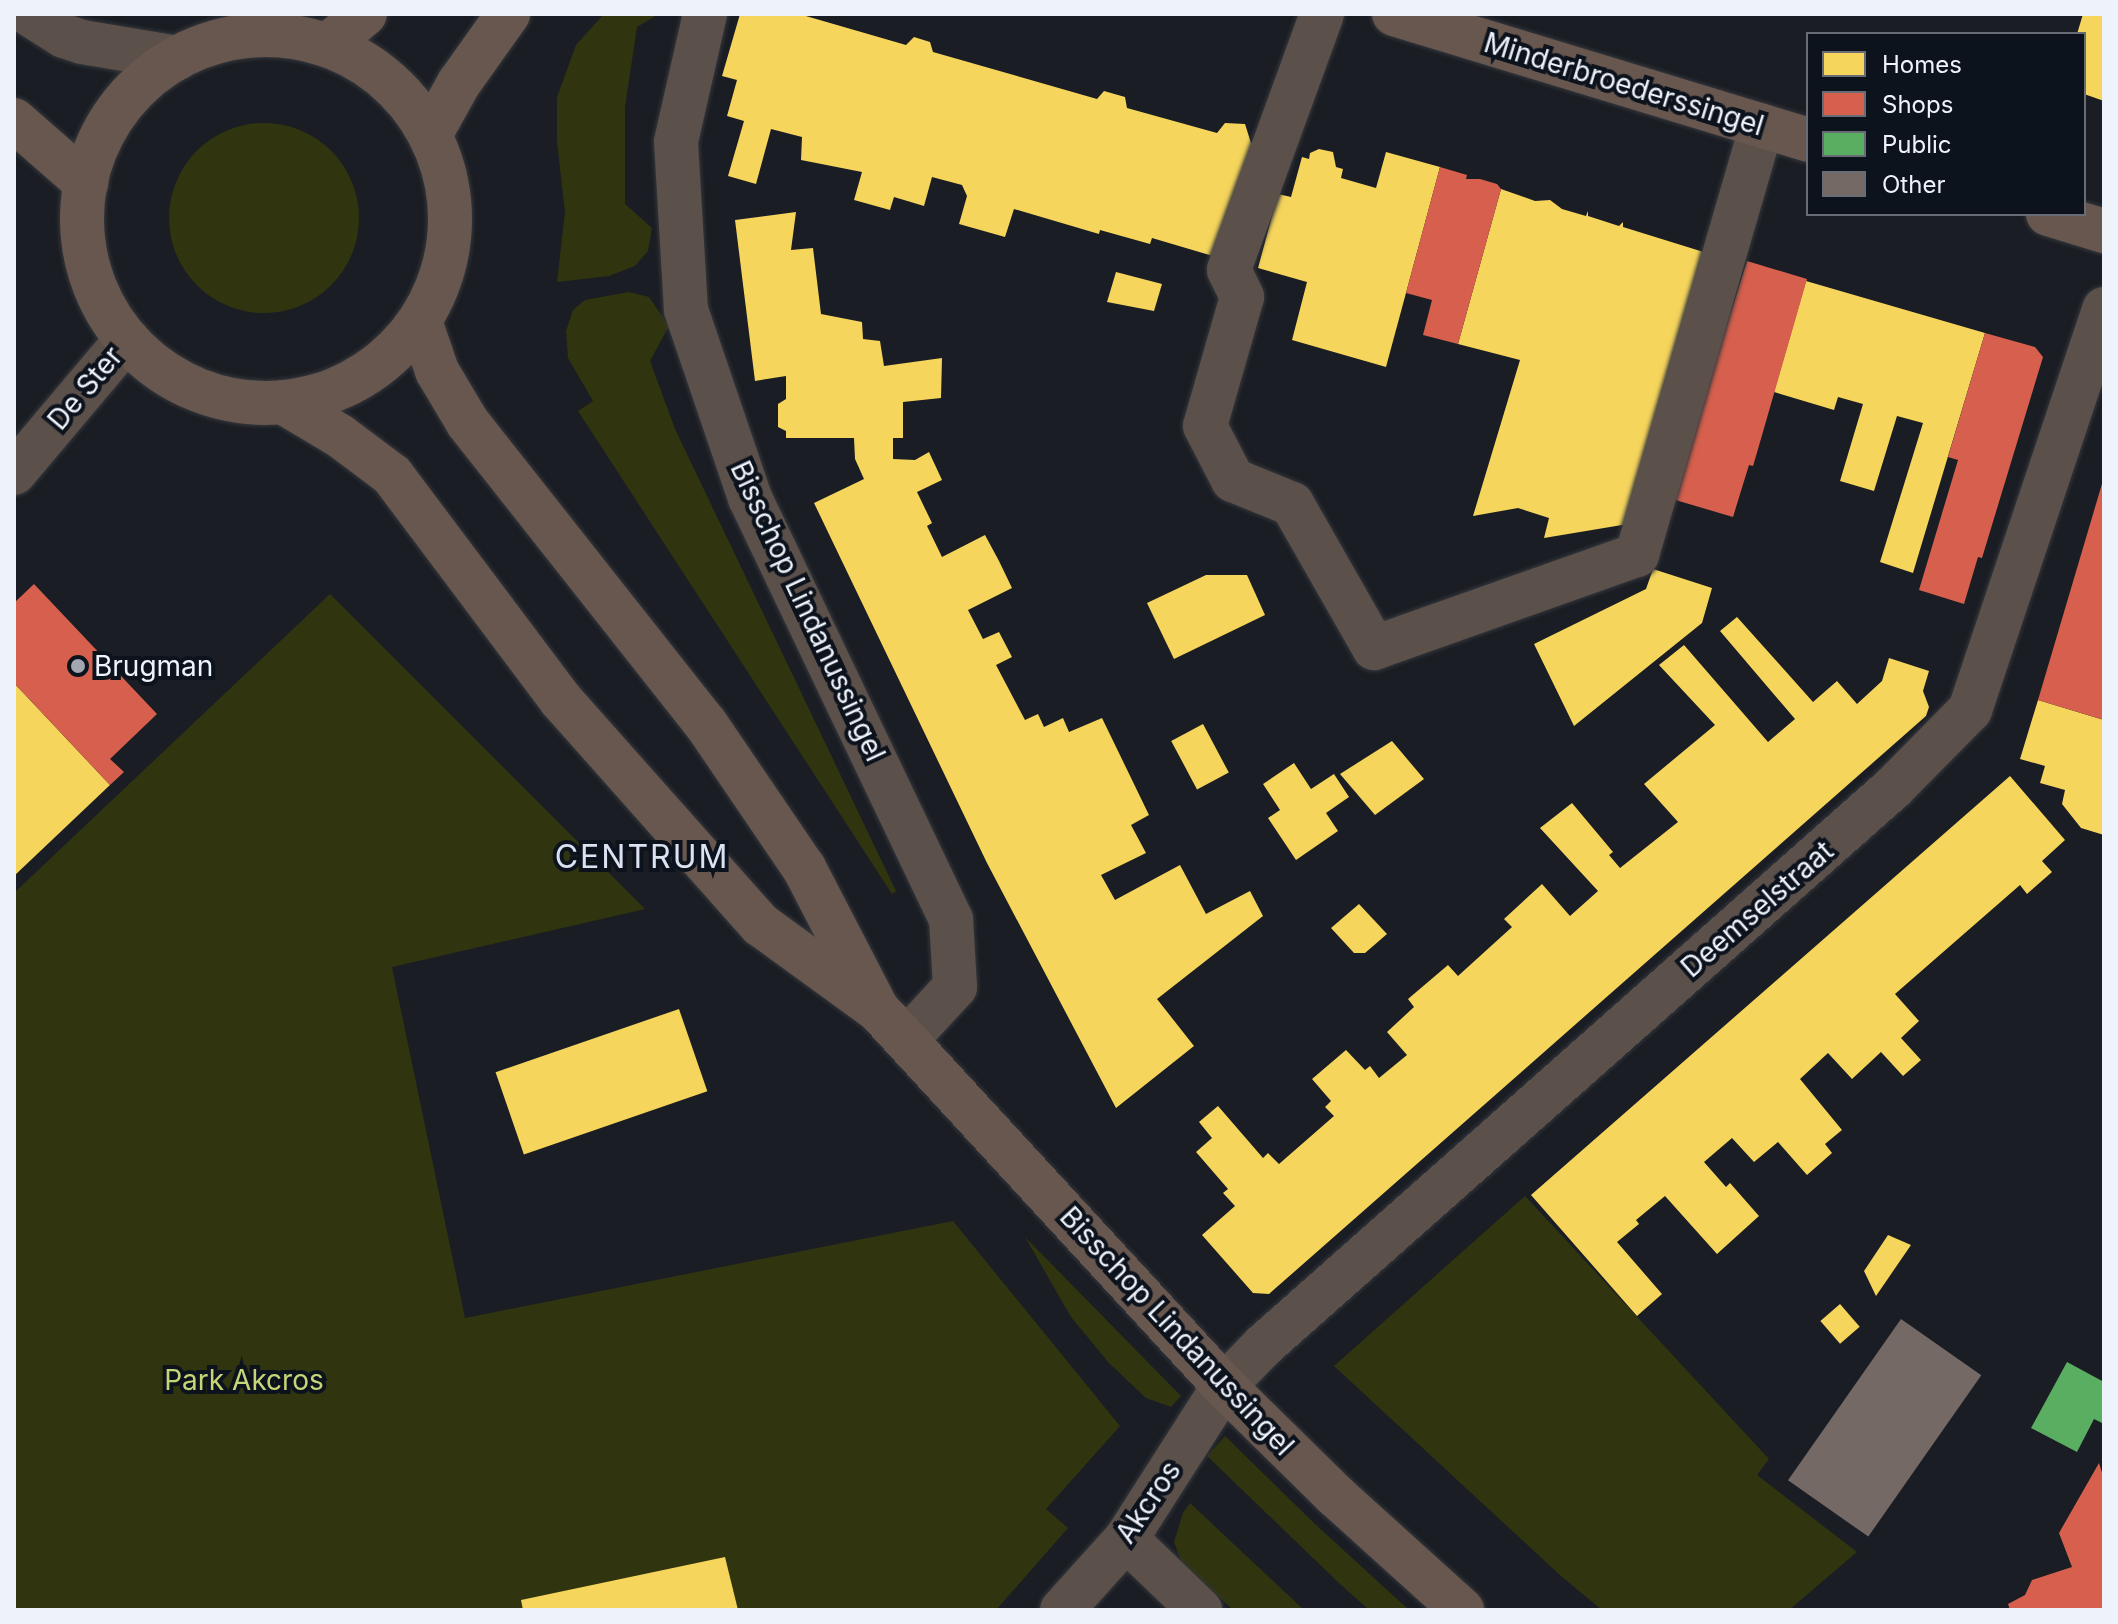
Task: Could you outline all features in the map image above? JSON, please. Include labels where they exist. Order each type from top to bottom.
[{"type":"main road","points":[[328,45],[365,14]]},
{"type":"main road","points":[[430,135],[459,83],[508,14]]},
{"type":"main road","name":"Minderbroederssingel","points":[[1394,14],[1806,139]]},
{"type":"main road","points":[[254,35],[306,39],[328,45],[358,59],[385,78],[410,104],[430,135],[449,193],[451,223],[437,288],[420,321],[400,344],[354,381],[306,399],[283,402],[238,401],[205,393],[163,370],[127,339],[109,314],[87,261],[83,209],[86,183],[104,132],[137,88],[178,58],[201,46],[254,35]]},
{"type":"main road","points":[[14,120],[86,183]]},
{"type":"main road","points":[[2055,216],[2104,231]]},
{"type":"main road","name":"Bisschop Lindanussingel","points":[[420,321],[437,371],[468,423],[706,724],[804,868],[892,1025]]},
{"type":"main road","name":"Bisschop Lindanussingel","points":[[283,402],[340,436],[392,475],[561,700],[655,810],[761,925],[892,1025],[1224,1386],[1336,1496],[1462,1610]]},
{"type":"street","points":[[29,14],[64,36],[82,42],[178,58]]},
{"type":"street","name":"Bisschop Lindanussingel","points":[[705,14],[676,142],[686,310],[750,498],[951,919],[955,987],[892,1025]]},
{"type":"street","points":[[1322,14],[1229,270],[1242,297],[1205,426],[1233,480],[1292,504],[1374,648],[1637,555],[1762,126]]},
{"type":"street","name":"Deemselstraat","points":[[1224,1386],[1264,1345],[1893,788],[1970,710],[2104,309]]},
{"type":"street","name":"De Ster","points":[[14,473],[127,339]]},
{"type":"street","name":"Akcros","points":[[1062,1610],[1126,1539],[1224,1386]]},
{"type":"street","points":[[1126,1539],[1200,1610]]},
{"type":"green space","points":[[604,14],[659,14],[637,27],[625,107],[625,204],[652,228],[648,251],[635,266],[609,276],[557,282],[565,212],[557,142],[557,97],[576,45]]},
{"type":"green space","points":[[264,123],[300,130],[331,151],[352,182],[359,218],[352,254],[331,285],[300,306],[264,313],[228,306],[197,285],[176,254],[169,218],[176,182],[197,151],[228,130]]},
{"type":"green space","points":[[629,292],[649,297],[669,326],[650,361],[675,429],[896,891],[892,894],[578,411],[593,401],[568,358],[566,331],[573,310],[585,300]]},
{"type":"green space","name":"Park Akcros","points":[[330,594],[645,909],[392,967],[465,1318],[953,1221],[1120,1426],[1046,1509],[1068,1528],[996,1610],[14,1610],[14,893]]},
{"type":"green space","points":[[1525,1196],[1769,1459],[1757,1475],[1857,1552],[1789,1610],[1602,1610],[1561,1576],[1334,1366]]},
{"type":"green space","points":[[1025,1237],[1181,1396],[1171,1407],[1146,1398],[1109,1363],[1071,1317]]},
{"type":"green space","points":[[1225,1436],[1409,1610],[1369,1610],[1339,1583],[1207,1456]]},
{"type":"green space","points":[[1190,1503],[1304,1610],[1233,1610],[1181,1561],[1174,1542],[1183,1513]]},
{"type":"building: Homes","points":[[740,14],[799,14],[906,45],[914,37],[930,42],[933,52],[1097,99],[1104,91],[1125,97],[1127,108],[1217,133],[1225,123],[1245,124],[1251,143],[1256,144],[1223,259],[1152,238],[1150,244],[1100,230],[1099,234],[1014,209],[1005,237],[959,224],[967,196],[962,185],[932,177],[924,206],[894,197],[890,210],[854,200],[862,172],[801,160],[802,137],[771,129],[756,184],[728,176],[744,121],[727,116],[737,80],[722,76]]},
{"type":"building: Homes","points":[[2083,14],[2104,14],[2104,101],[2086,95],[2086,32],[2078,32]]},
{"type":"building: Homes","points":[[1319,149],[1333,152],[1336,167],[1343,169],[1341,178],[1376,188],[1386,152],[1440,167],[1386,367],[1292,340],[1307,282],[1258,268],[1278,194],[1291,197],[1302,157],[1309,159],[1310,153]]},
{"type":"building: Homes","points":[[1501,189],[1535,201],[1550,200],[1562,209],[1586,216],[1588,211],[1588,216],[1619,226],[1623,222],[1623,227],[1710,254],[1628,524],[1544,538],[1549,518],[1518,508],[1473,516],[1520,360],[1458,344]]},
{"type":"building: Homes","points":[[796,212],[791,250],[813,248],[821,314],[862,322],[863,339],[880,341],[884,366],[942,358],[941,398],[903,402],[903,438],[893,438],[893,459],[915,460],[929,452],[942,480],[917,492],[932,523],[927,526],[942,557],[985,535],[999,561],[1012,588],[968,610],[983,639],[999,632],[1012,657],[996,665],[1025,720],[1038,714],[1044,727],[1063,718],[1069,732],[1102,718],[1149,815],[1131,825],[1146,853],[1101,875],[1115,900],[1180,865],[1206,914],[1250,891],[1263,916],[1157,999],[1194,1046],[1116,1108],[987,863],[814,503],[864,479],[855,459],[854,438],[786,438],[786,431],[778,427],[778,404],[786,399],[786,376],[755,381],[735,220]]},
{"type":"building: Homes","points":[[1116,272],[1162,284],[1154,311],[1107,302]]},
{"type":"building: Homes","points":[[1806,281],[1985,333],[1913,573],[1880,562],[1923,423],[1897,416],[1874,491],[1840,481],[1863,404],[1838,397],[1834,410],[1774,392]]},
{"type":"building: Homes","points":[[1653,569],[1712,588],[1702,623],[1574,726],[1534,644],[1646,589]]},
{"type":"building: Homes","points":[[1206,575],[1247,575],[1265,615],[1174,659],[1147,603]]},
{"type":"building: Homes","points":[[1737,617],[1813,702],[1837,681],[1857,704],[1882,681],[1889,658],[1929,671],[1923,691],[1929,707],[1926,716],[1269,1294],[1253,1293],[1202,1235],[1235,1206],[1223,1193],[1228,1189],[1196,1152],[1212,1138],[1199,1122],[1218,1106],[1263,1158],[1268,1153],[1279,1164],[1334,1116],[1325,1107],[1331,1101],[1312,1079],[1346,1050],[1365,1070],[1370,1066],[1379,1078],[1407,1055],[1387,1032],[1414,1007],[1408,999],[1448,965],[1458,976],[1512,927],[1504,919],[1542,884],[1570,916],[1598,891],[1540,828],[1572,803],[1613,852],[1609,855],[1620,868],[1678,822],[1644,784],[1715,725],[1659,665],[1684,645],[1768,742],[1795,719],[1720,631]]},
{"type":"building: Homes","points":[[14,683],[110,785],[14,876]]},
{"type":"building: Homes","points":[[2038,700],[2104,720],[2104,835],[2081,828],[2062,804],[2065,790],[2040,783],[2045,766],[2020,759]]},
{"type":"building: Homes","points":[[1203,724],[1229,773],[1197,789],[1171,741]]},
{"type":"building: Homes","points":[[1392,741],[1424,779],[1375,815],[1340,774]]},
{"type":"building: Homes","points":[[1294,763],[1311,789],[1334,774],[1349,797],[1326,813],[1338,831],[1296,860],[1268,818],[1280,810],[1263,784]]},
{"type":"building: Homes","points":[[2010,776],[2065,840],[2042,861],[2052,872],[2027,894],[2020,885],[1895,994],[1919,1021],[1901,1038],[1921,1060],[1903,1076],[1881,1052],[1852,1079],[1828,1053],[1800,1079],[1842,1130],[1825,1144],[1832,1153],[1807,1175],[1778,1142],[1754,1162],[1732,1138],[1704,1162],[1726,1187],[1730,1183],[1759,1216],[1717,1254],[1665,1196],[1636,1220],[1639,1224],[1617,1242],[1662,1294],[1637,1316],[1531,1195]]},
{"type":"building: Homes","points":[[1359,904],[1387,934],[1365,953],[1354,953],[1331,928]]},
{"type":"building: Homes","points":[[679,1009],[707,1091],[524,1154],[496,1072]]},
{"type":"building: Homes","points":[[1888,1235],[1911,1245],[1876,1296],[1864,1271]]},
{"type":"building: Homes","points":[[1840,1304],[1860,1327],[1840,1344],[1820,1321]]},
{"type":"building: Homes","points":[[725,1557],[738,1610],[523,1610],[521,1600]]},
{"type":"building: Shops","points":[[1440,167],[1467,175],[1466,179],[1497,184],[1501,189],[1458,344],[1423,335],[1432,300],[1406,293]]},
{"type":"building: Shops","points":[[1747,261],[1807,279],[1753,466],[1749,465],[1733,517],[1672,499]]},
{"type":"building: Shops","points":[[1985,333],[2035,347],[2043,357],[1982,558],[1978,557],[1964,604],[1919,590],[1958,460],[1948,457]]},
{"type":"building: Shops","points":[[2104,477],[2104,720],[2038,700]]},
{"type":"building: Shops","points":[[34,584],[157,714],[110,759],[124,772],[110,785],[14,683],[14,603]]},
{"type":"building: Shops","points":[[2099,1463],[2104,1479],[2104,1610],[2010,1610],[2008,1604],[2025,1595],[2032,1580],[2072,1567],[2059,1533]]},
{"type":"building: Public","points":[[2067,1362],[2104,1382],[2104,1424],[2094,1419],[2077,1452],[2031,1428]]},
{"type":"building: Other","points":[[1901,1319],[1981,1375],[1868,1537],[1788,1480]]},
{"type":"place","name":"Brugman","points":[[78,666]]},
{"type":"district","name":"CENTRUM","points":[[642,857]]}]
